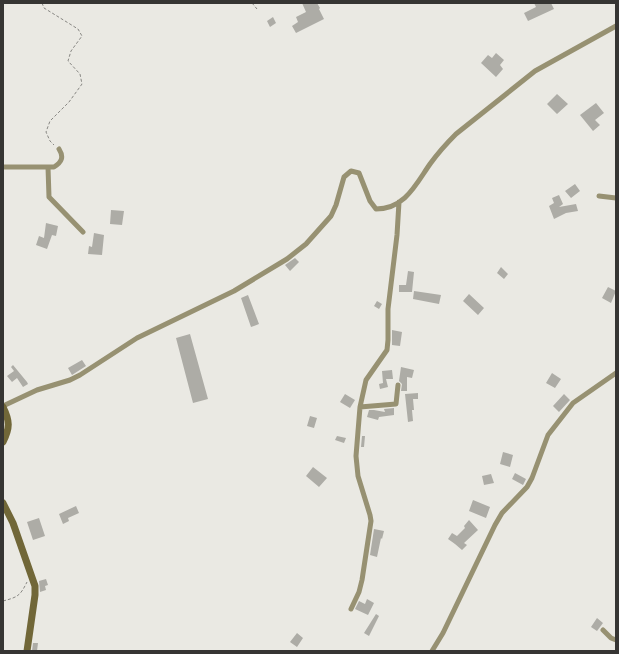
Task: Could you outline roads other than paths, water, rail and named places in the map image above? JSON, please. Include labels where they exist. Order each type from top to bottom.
[{"type":"street","points":[[3,442],[6,434],[8,417],[3,407],[37,390],[70,380],[80,375],[136,338],[234,291],[286,259],[306,244],[328,220],[336,205],[344,177],[351,171],[359,173],[370,201],[376,208],[385,209],[399,202],[414,189],[430,164],[456,134],[535,71],[616,26]]},
{"type":"street","points":[[3,167],[54,166],[59,164],[62,159],[60,149]]},
{"type":"street","points":[[48,167],[50,197],[83,232]]},
{"type":"street","points":[[599,196],[616,198]]},
{"type":"street","points":[[351,609],[360,586],[371,521],[358,476],[356,456],[360,407],[366,380],[387,350],[388,309],[397,235],[399,202]]},
{"type":"street","points":[[432,651],[443,633],[495,525],[502,514],[532,478],[548,435],[573,403],[616,373]]},
{"type":"street","points":[[360,407],[395,404],[397,402],[398,385]]},
{"type":"street","points":[[3,503],[13,523],[35,586],[36,595],[27,651]]},
{"type":"street","points":[[603,630],[611,638],[616,640]]}]
